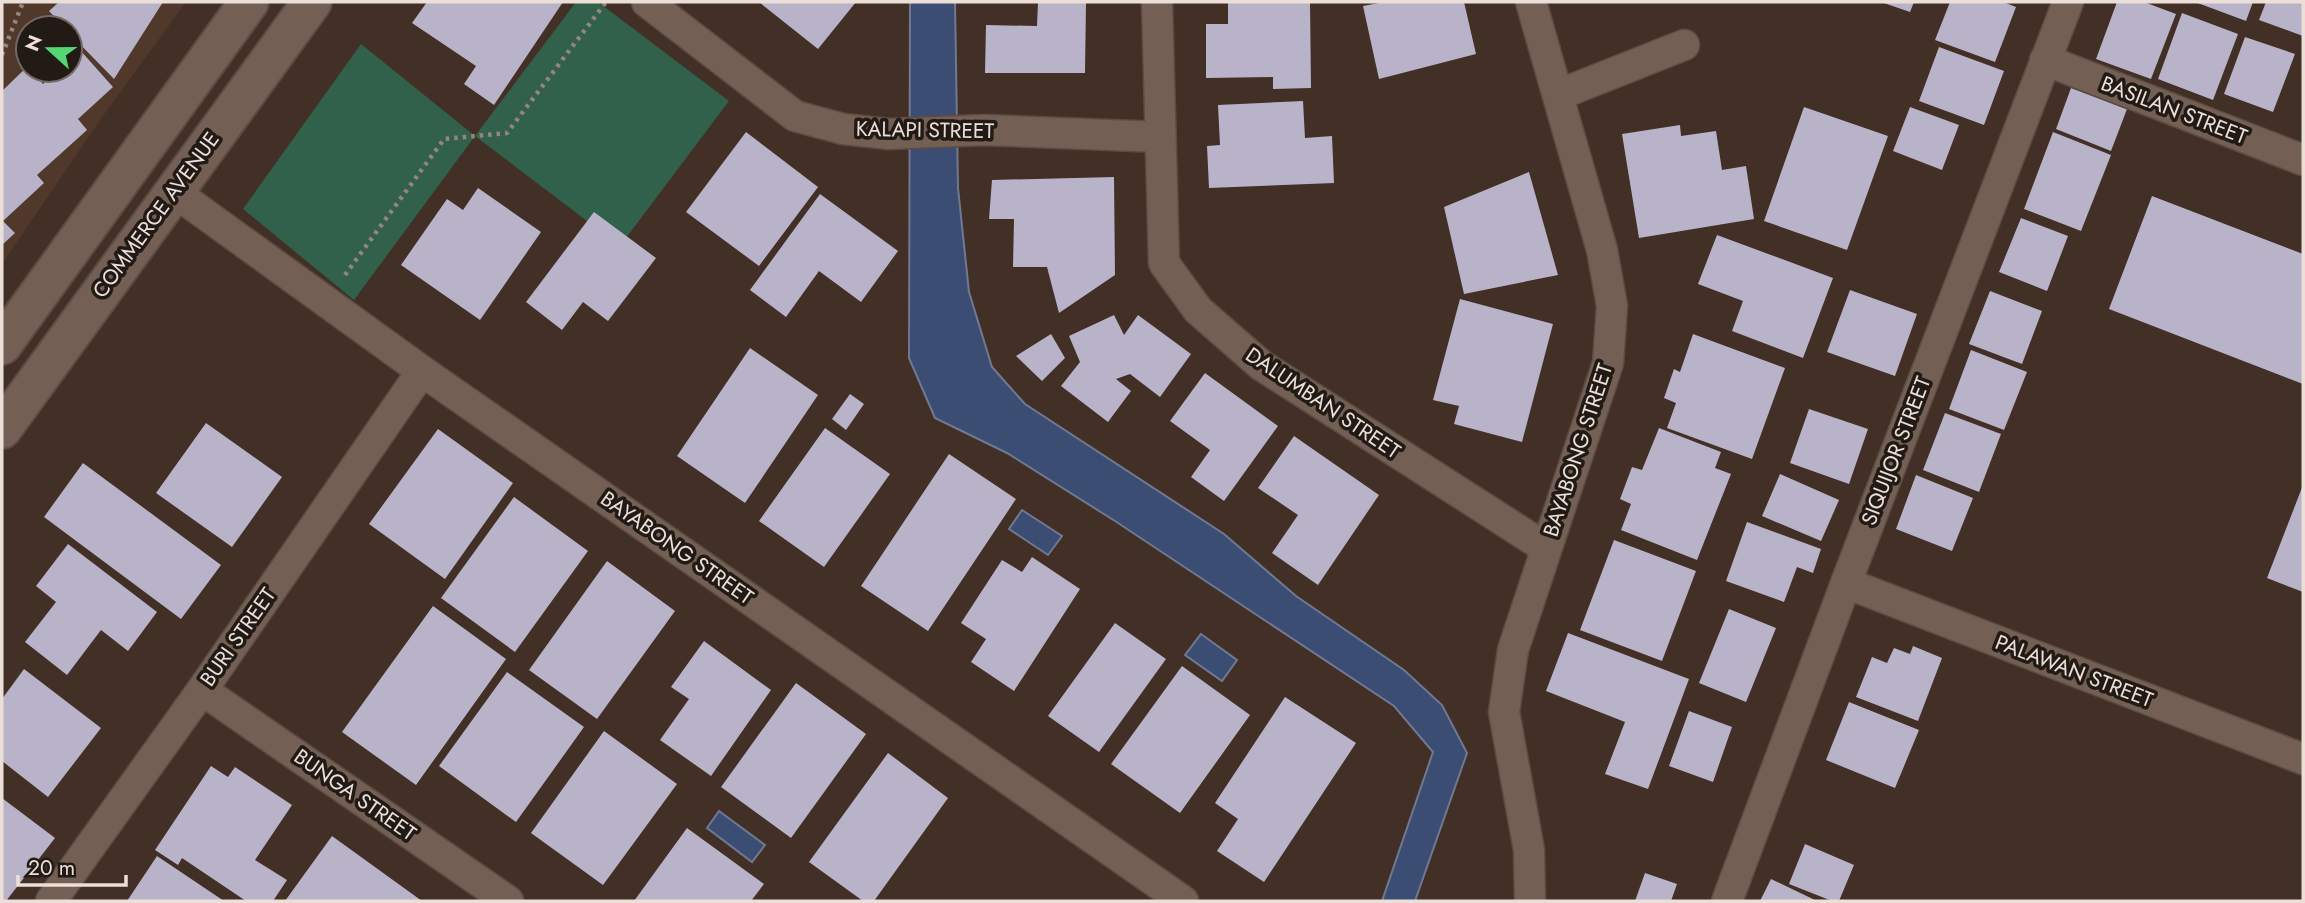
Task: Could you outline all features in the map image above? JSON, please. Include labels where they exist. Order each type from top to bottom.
[{"type":"main road","points":[[2,345],[248,2]]},
{"type":"main road","name":"COMMERCE AVENUE","points":[[2,429],[312,2]]},
{"type":"street","name":"KALAPI STREET","points":[[647,2],[795,116],[842,129],[889,134],[984,130],[1160,137]]},
{"type":"street","name":"DALUMBAN STREET","points":[[1157,2],[1164,263],[1198,310],[1261,365],[1546,548]]},
{"type":"street","name":"BAYABONG STREET","points":[[1530,901],[1529,850],[1504,712],[1513,650],[1608,363],[1612,306],[1602,250],[1531,2]]},
{"type":"street","name":"SIQUIJOR STREET","points":[[1727,901],[2068,2]]},
{"type":"street","points":[[1558,94],[1684,45]]},
{"type":"street","name":"BASILAN STREET","points":[[2045,61],[2303,160]]},
{"type":"street","name":"BAYABONG STREET","points":[[173,191],[422,371],[1183,901]]},
{"type":"street","name":"BURI STREET","points":[[51,901],[202,690],[422,371]]},
{"type":"street","name":"PALAWAN STREET","points":[[1846,583],[2303,759]]},
{"type":"street","name":"BUNGA STREET","points":[[202,690],[492,897]]},
{"type":"path","points":[[2,55],[23,2]]},
{"type":"path","points":[[327,302],[444,139],[508,133],[606,2]]},
{"type":"shaded area","points":[[2,2],[186,2],[100,120],[2,264]]},
{"type":"green space","points":[[576,2],[598,2],[729,101],[620,246],[475,136]]},
{"type":"green space","points":[[361,44],[475,136],[354,300],[243,209]]},
{"type":"water","points":[[910,2],[955,2],[958,188],[969,292],[992,367],[1025,404],[1224,534],[1296,596],[1404,670],[1442,705],[1467,753],[1415,901],[1382,901],[1433,752],[1394,706],[1115,521],[1007,453],[935,418],[909,358]]},
{"type":"water","points":[[1022,510],[1062,536],[1048,555],[1009,529]]},
{"type":"water","points":[[1201,634],[1237,660],[1222,681],[1185,655]]},
{"type":"water","points":[[719,811],[765,845],[752,862],[707,828]]},
{"type":"building","points":[[59,2],[163,2],[114,79],[84,48],[84,14],[52,14],[49,11]]},
{"type":"building","points":[[427,2],[563,2],[494,105],[464,84],[476,66],[412,23]]},
{"type":"building","points":[[759,2],[856,2],[818,49]]},
{"type":"building","points":[[1038,2],[1086,2],[1085,73],[985,73],[986,25],[1037,26]]},
{"type":"building","points":[[1228,2],[1310,2],[1311,88],[1273,89],[1273,77],[1206,78],[1206,24],[1228,24]]},
{"type":"building","points":[[1384,2],[1464,2],[1476,54],[1379,79],[1363,6]]},
{"type":"building","points":[[1881,2],[1914,2],[1910,12]]},
{"type":"building","points":[[1950,2],[2003,2],[2016,7],[1995,62],[1935,40]]},
{"type":"building","points":[[2117,2],[2144,2],[2176,14],[2151,79],[2096,59]]},
{"type":"building","points":[[2195,2],[2253,2],[2246,21]]},
{"type":"building","points":[[2266,2],[2303,2],[2303,36],[2259,20]]},
{"type":"building","points":[[2182,13],[2238,34],[2213,100],[2158,79]]},
{"type":"building","points":[[2245,37],[2295,54],[2273,112],[2224,94]]},
{"type":"building","points":[[1939,47],[2004,71],[1984,125],[1919,101]]},
{"type":"building","points":[[84,54],[113,87],[78,119],[87,130],[37,175],[44,183],[3,221],[15,233],[2,245],[2,91],[14,79],[14,84],[84,84]]},
{"type":"building","points":[[2071,88],[2127,109],[2111,151],[2056,129]]},
{"type":"building","points":[[1303,101],[1305,138],[1332,136],[1334,183],[1209,188],[1207,146],[1220,145],[1218,105]]},
{"type":"building","points":[[1804,107],[1888,136],[1847,250],[1764,221]]},
{"type":"building","points":[[1910,107],[1959,125],[1942,170],[1893,151]]},
{"type":"building","points":[[1680,125],[1681,136],[1716,131],[1722,170],[1746,166],[1754,219],[1639,238],[1622,134]]},
{"type":"building","points":[[746,132],[818,187],[759,266],[686,212]]},
{"type":"building","points":[[2053,132],[2111,155],[2081,231],[2024,209]]},
{"type":"building","points":[[1529,172],[1558,275],[1464,294],[1444,207]]},
{"type":"building","points":[[1114,177],[1115,275],[1059,313],[1047,267],[1013,267],[1014,219],[989,219],[992,180]]},
{"type":"building","points":[[478,188],[541,232],[480,320],[401,265],[447,199],[463,210]]},
{"type":"building","points":[[820,194],[898,251],[861,302],[819,271],[786,317],[750,290]]},
{"type":"building","points":[[2152,196],[2303,254],[2303,384],[2109,309]]},
{"type":"building","points":[[594,212],[656,258],[608,321],[583,302],[562,330],[526,302]]},
{"type":"building","points":[[2021,218],[2068,236],[2047,291],[1999,272]]},
{"type":"building","points":[[1717,235],[1833,278],[1803,358],[1732,331],[1743,301],[1698,284]]},
{"type":"building","points":[[1850,290],[1917,314],[1895,376],[1827,352]]},
{"type":"building","points":[[1990,291],[2042,311],[2022,364],[1969,344]]},
{"type":"building","points":[[1460,299],[1553,324],[1522,442],[1454,424],[1459,406],[1433,400]]},
{"type":"building","points":[[1114,315],[1124,335],[1138,315],[1191,354],[1160,397],[1130,374],[1116,379],[1131,391],[1108,422],[1061,386],[1080,362],[1069,336]]},
{"type":"building","points":[[1051,334],[1065,358],[1042,381],[1016,356]]},
{"type":"building","points":[[1693,334],[1785,368],[1752,459],[1667,428],[1676,403],[1664,398],[1674,369],[1680,372]]},
{"type":"building","points":[[750,348],[818,395],[745,503],[677,456]]},
{"type":"building","points":[[1971,350],[2027,372],[2004,430],[1949,409]]},
{"type":"building","points":[[1205,373],[1278,426],[1224,501],[1191,477],[1210,450],[1170,421]]},
{"type":"building","points":[[850,394],[864,404],[846,430],[832,419]]},
{"type":"building","points":[[1809,409],[1868,429],[1849,484],[1790,463]]},
{"type":"building","points":[[1945,413],[2001,434],[1979,492],[1923,470]]},
{"type":"building","points":[[206,423],[282,477],[232,547],[156,493]]},
{"type":"building","points":[[825,428],[890,474],[824,567],[759,521]]},
{"type":"building","points":[[1659,428],[1721,452],[1715,468],[1731,474],[1697,560],[1621,530],[1631,504],[1620,499],[1632,467],[1642,470]]},
{"type":"building","points":[[438,429],[513,483],[445,579],[369,524]]},
{"type":"building","points":[[1294,436],[1379,495],[1318,585],[1272,553],[1298,515],[1258,488]]},
{"type":"building","points":[[949,454],[1016,499],[928,631],[861,586]]},
{"type":"building","points":[[83,463],[221,565],[181,619],[44,517]]},
{"type":"building","points":[[1780,474],[1839,500],[1821,541],[1762,516]]},
{"type":"building","points":[[1916,475],[1973,498],[1952,551],[1896,529]]},
{"type":"building","points":[[2303,485],[2303,592],[2267,578]]},
{"type":"building","points":[[514,497],[588,551],[515,652],[441,598]]},
{"type":"building","points":[[1747,522],[1821,549],[1813,573],[1797,567],[1784,602],[1726,581]]},
{"type":"building","points":[[1614,540],[1696,571],[1662,661],[1580,630]]},
{"type":"building","points":[[68,544],[157,612],[128,651],[101,630],[67,675],[25,642],[56,602],[36,586]]},
{"type":"building","points":[[1032,557],[1080,589],[1014,691],[971,662],[986,639],[961,623],[1002,560],[1022,572]]},
{"type":"building","points":[[607,561],[675,611],[597,719],[529,670]]},
{"type":"building","points":[[433,606],[506,659],[416,785],[342,732]]},
{"type":"building","points":[[1729,609],[1776,628],[1746,702],[1699,683]]},
{"type":"building","points":[[1115,623],[1166,659],[1099,752],[1048,716]]},
{"type":"building","points":[[1568,633],[1689,679],[1648,789],[1605,774],[1625,722],[1546,691]]},
{"type":"building","points":[[704,641],[771,690],[711,776],[660,740],[689,699],[671,687]]},
{"type":"building","points":[[1913,646],[1942,658],[1918,721],[1856,697],[1872,657],[1887,663],[1894,648],[1910,654]]},
{"type":"building","points":[[1182,666],[1250,715],[1180,813],[1111,764]]},
{"type":"building","points":[[24,669],[101,728],[48,797],[2,761],[2,699]]},
{"type":"building","points":[[507,672],[584,727],[516,822],[439,766]]},
{"type":"building","points":[[796,683],[866,734],[791,838],[721,787]]},
{"type":"building","points":[[1285,697],[1356,743],[1264,882],[1217,851],[1238,819],[1215,803]]},
{"type":"building","points":[[1849,702],[1919,730],[1895,788],[1826,760]]},
{"type":"building","points":[[1689,711],[1732,727],[1713,782],[1669,766]]},
{"type":"building","points":[[604,731],[677,784],[603,885],[531,833]]},
{"type":"building","points":[[888,753],[948,798],[874,901],[863,901],[809,862]]},
{"type":"building","points":[[211,766],[228,777],[235,767],[292,805],[255,860],[287,880],[273,901],[246,901],[182,858],[178,865],[155,850]]},
{"type":"building","points":[[2,798],[55,838],[6,901],[2,901]]},
{"type":"building","points":[[687,828],[764,884],[751,901],[634,901]]},
{"type":"building","points":[[332,836],[422,901],[285,901]]},
{"type":"building","points":[[1805,844],[1854,865],[1839,901],[1832,901],[1789,884]]},
{"type":"building","points":[[157,856],[224,901],[127,901]]},
{"type":"building","points":[[1645,873],[1677,884],[1671,901],[1635,901]]},
{"type":"building","points":[[1771,879],[1817,901],[1760,901]]}]
